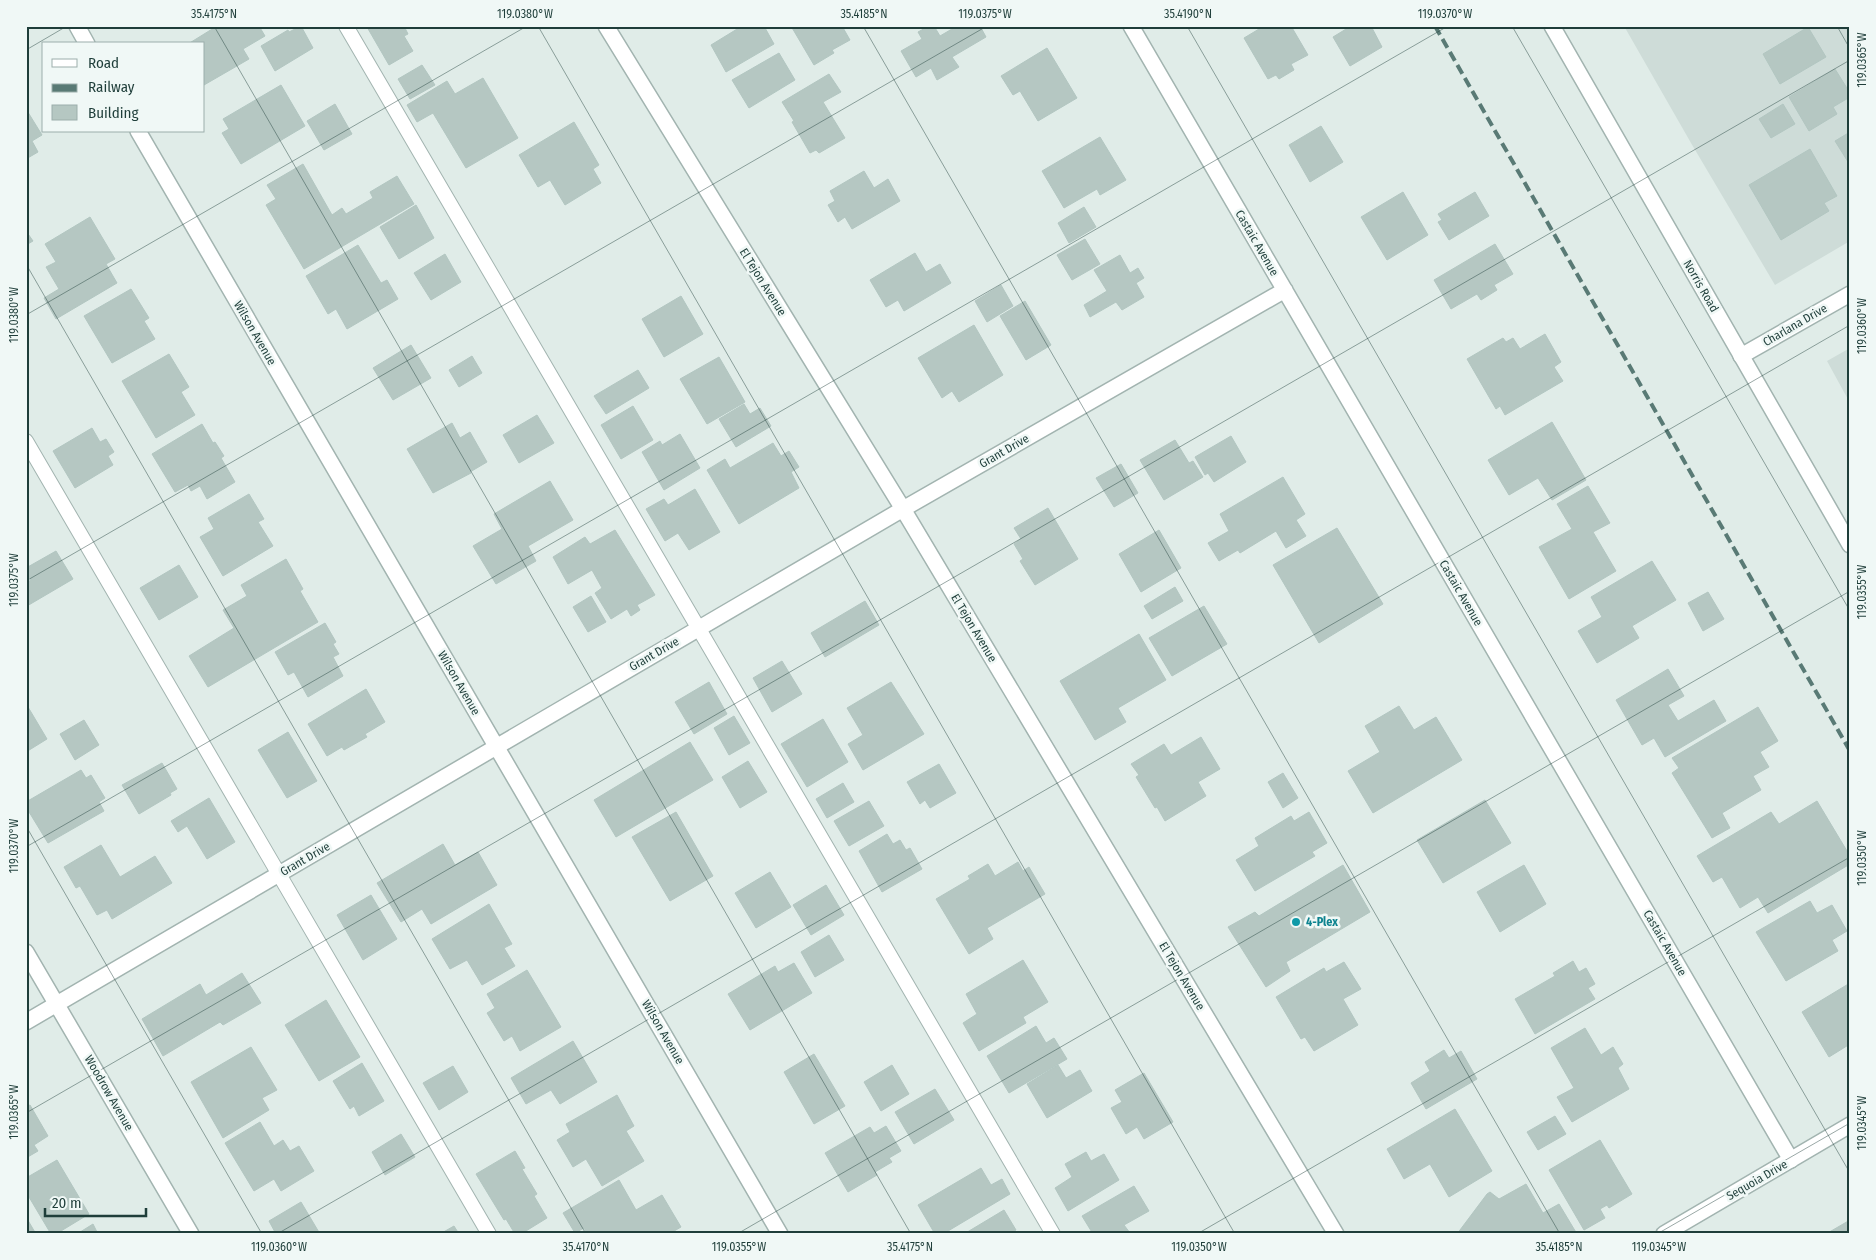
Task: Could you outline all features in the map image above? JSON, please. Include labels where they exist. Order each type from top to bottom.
[{"type":"street","points":[[77,26],[86,42]]},
{"type":"street","name":"El Tejon Avenue","points":[[606,26],[903,509],[1336,1234]]},
{"type":"street","name":"Castaic Avenue","points":[[1131,26],[1791,1160]]},
{"type":"street","name":"Norris Road","points":[[1552,26],[1850,546]]},
{"type":"street","name":"Wilson Avenue","points":[[139,132],[780,1234]]},
{"type":"street","name":"Grant Drive","points":[[26,1022],[903,509],[1285,290]]},
{"type":"street","name":"Charlana Drive","points":[[1741,356],[1850,294]]},
{"type":"street","name":"Woodrow Avenue","points":[[26,952],[191,1234]]},
{"type":"street","name":"Sequoia Drive","points":[[1664,1234],[1850,1125]]},
{"type":"lane","points":[[346,26],[1053,1234]]},
{"type":"lane","points":[[26,442],[280,873],[489,1234]]},
{"type":"shaded area","points":[[1624,26],[1850,26],[1850,241],[1775,285]]},
{"type":"shaded area","points":[[1850,348],[1850,403],[1827,361]]},
{"type":"building","points":[[217,26],[259,26],[265,36],[243,49],[249,59],[205,84],[205,42],[191,42]]},
{"type":"building","points":[[301,26],[313,48],[275,71],[261,46],[288,30],[289,32]]},
{"type":"building","points":[[368,26],[404,26],[408,34],[404,36],[413,51],[389,65]]},
{"type":"building","points":[[742,26],[764,26],[774,44],[726,72],[711,45]]},
{"type":"building","points":[[791,26],[842,26],[850,40],[832,50],[834,53],[814,65]]},
{"type":"building","points":[[929,26],[934,26],[940,36],[957,26],[980,26],[986,37],[952,57],[959,67],[937,80],[931,68],[916,77],[901,51],[922,39],[918,32]]},
{"type":"building","points":[[1264,26],[1291,26],[1308,55],[1291,64],[1294,70],[1279,79],[1276,75],[1268,79],[1244,38]]},
{"type":"building","points":[[1351,26],[1371,26],[1382,47],[1350,66],[1333,37]]},
{"type":"building","points":[[1808,27],[1826,57],[1780,84],[1763,54]]},
{"type":"building","points":[[1047,48],[1077,98],[1038,121],[1020,91],[1013,95],[1001,76]]},
{"type":"building","points":[[779,53],[795,80],[749,108],[732,80]]},
{"type":"building","points":[[422,65],[435,85],[410,99],[398,79]]},
{"type":"building","points":[[1835,69],[1850,93],[1850,97],[1833,107],[1837,114],[1809,131],[1789,97]]},
{"type":"building","points":[[829,74],[841,92],[823,102],[845,138],[819,153],[816,150],[810,153],[782,102]]},
{"type":"building","points":[[483,78],[518,138],[466,168],[433,113],[417,122],[407,105],[447,81],[455,94]]},
{"type":"building","points":[[281,85],[305,126],[241,164],[222,133],[229,129],[223,119]]},
{"type":"building","points":[[335,104],[352,134],[324,150],[307,121]]},
{"type":"building","points":[[1783,104],[1795,124],[1771,138],[1759,119]]},
{"type":"building","points":[[26,109],[42,135],[32,141],[38,152],[26,159]]},
{"type":"building","points":[[574,122],[599,165],[593,169],[601,183],[565,205],[550,180],[538,187],[519,155]]},
{"type":"building","points":[[1321,126],[1343,162],[1310,182],[1289,145]]},
{"type":"building","points":[[1850,132],[1850,165],[1835,141]]},
{"type":"building","points":[[1100,137],[1126,180],[1100,195],[1097,189],[1064,208],[1042,171]]},
{"type":"building","points":[[1810,149],[1837,196],[1824,203],[1829,211],[1781,240],[1749,185]]},
{"type":"building","points":[[303,164],[332,215],[342,208],[346,214],[373,198],[370,192],[397,176],[414,204],[304,269],[266,205],[276,199],[267,185]]},
{"type":"building","points":[[864,171],[874,188],[888,179],[900,201],[852,229],[845,217],[838,222],[828,205],[835,201],[830,191]]},
{"type":"building","points":[[1403,192],[1428,235],[1387,260],[1361,217]]},
{"type":"building","points":[[1475,192],[1489,216],[1449,240],[1438,222],[1442,220],[1438,214]]},
{"type":"building","points":[[416,205],[434,238],[399,259],[380,227]]},
{"type":"building","points":[[1084,207],[1096,227],[1069,243],[1058,223]]},
{"type":"building","points":[[90,217],[115,259],[106,264],[117,283],[56,319],[44,298],[59,289],[46,267],[56,262],[45,244]]},
{"type":"building","points":[[26,231],[33,241],[26,245]]},
{"type":"building","points":[[1085,239],[1100,264],[1072,280],[1057,255]]},
{"type":"building","points":[[1495,244],[1513,274],[1494,285],[1497,290],[1481,300],[1477,294],[1451,309],[1434,280]]},
{"type":"building","points":[[358,245],[381,283],[387,280],[398,299],[347,329],[336,309],[328,314],[306,276]]},
{"type":"building","points":[[915,253],[926,272],[940,264],[951,283],[904,311],[898,300],[886,307],[870,280]]},
{"type":"building","points":[[445,254],[461,282],[431,300],[414,273]]},
{"type":"building","points":[[1120,255],[1130,273],[1138,268],[1144,278],[1136,283],[1144,297],[1122,310],[1116,302],[1090,317],[1084,305],[1107,291],[1094,270]]},
{"type":"building","points":[[1001,285],[1013,306],[987,322],[975,301]]},
{"type":"building","points":[[131,289],[149,318],[144,321],[155,339],[112,363],[84,316]]},
{"type":"building","points":[[681,296],[703,334],[664,357],[642,319]]},
{"type":"building","points":[[1025,301],[1051,345],[1026,360],[1000,316]]},
{"type":"building","points":[[974,325],[1003,375],[959,402],[952,391],[942,398],[918,358]]},
{"type":"building","points":[[1545,334],[1561,362],[1554,367],[1563,381],[1505,415],[1500,406],[1496,409],[1467,359],[1503,338],[1506,342],[1513,338],[1520,349]]},
{"type":"building","points":[[411,345],[431,378],[393,400],[373,368]]},
{"type":"building","points":[[169,354],[189,387],[181,392],[195,415],[156,438],[122,381]]},
{"type":"building","points":[[472,356],[482,373],[459,387],[449,370]]},
{"type":"building","points":[[719,357],[745,402],[707,424],[680,379]]},
{"type":"building","points":[[638,370],[649,388],[606,414],[594,396]]},
{"type":"building","points":[[744,404],[750,414],[760,408],[771,426],[736,447],[719,419]]},
{"type":"building","points":[[633,406],[653,440],[621,459],[601,425]]},
{"type":"building","points":[[537,415],[554,443],[519,463],[503,435]]},
{"type":"building","points":[[1552,422],[1586,480],[1552,500],[1538,478],[1509,495],[1488,460]]},
{"type":"building","points":[[452,423],[460,438],[470,432],[487,462],[471,473],[433,493],[407,449]]},
{"type":"building","points":[[202,424],[213,443],[215,442],[224,456],[221,458],[235,482],[207,499],[200,486],[191,491],[188,485],[175,492],[152,454]]},
{"type":"building","points":[[92,428],[100,442],[106,439],[114,452],[108,456],[113,465],[75,488],[53,451]]},
{"type":"building","points":[[680,434],[700,468],[664,490],[642,452],[660,441],[662,445]]},
{"type":"building","points":[[1231,436],[1246,462],[1214,482],[1208,473],[1205,475],[1195,457]]},
{"type":"building","points":[[1175,440],[1189,463],[1193,461],[1203,477],[1164,500],[1140,460]]},
{"type":"building","points":[[773,443],[781,456],[789,451],[799,467],[791,472],[799,488],[739,524],[707,470],[725,459],[730,468]]},
{"type":"building","points":[[1121,464],[1138,493],[1114,507],[1096,478]]},
{"type":"building","points":[[1283,477],[1305,514],[1296,520],[1306,536],[1286,548],[1276,531],[1240,553],[1238,550],[1219,561],[1208,543],[1229,531],[1220,514]]},
{"type":"building","points":[[550,481],[573,520],[528,546],[536,561],[496,584],[473,546],[502,529],[494,514]]},
{"type":"building","points":[[1588,486],[1610,523],[1593,532],[1616,571],[1569,599],[1539,547],[1572,529],[1557,504]]},
{"type":"building","points":[[695,489],[720,532],[689,550],[678,533],[665,541],[646,509],[664,499],[668,505]]},
{"type":"building","points":[[249,494],[264,519],[258,522],[273,546],[223,576],[200,537],[214,529],[208,518]]},
{"type":"building","points":[[1048,508],[1078,559],[1035,585],[1020,561],[1023,559],[1014,544],[1021,539],[1014,528]]},
{"type":"building","points":[[1337,528],[1383,604],[1319,643],[1273,565]]},
{"type":"building","points":[[615,530],[655,595],[637,605],[640,610],[631,616],[627,609],[611,619],[595,593],[602,588],[592,570],[568,584],[553,557],[585,537],[590,544]]},
{"type":"building","points":[[1159,530],[1181,568],[1141,592],[1119,554]]},
{"type":"building","points":[[56,551],[73,579],[27,606],[26,583],[31,580],[26,572],[26,568]]},
{"type":"building","points":[[286,559],[303,589],[300,591],[318,622],[208,687],[189,656],[234,628],[223,610],[247,596],[241,585]]},
{"type":"building","points":[[1652,561],[1676,600],[1632,626],[1639,638],[1597,663],[1578,631],[1602,617],[1591,597]]},
{"type":"building","points":[[179,565],[198,597],[159,620],[140,588]]},
{"type":"building","points":[[1175,587],[1183,601],[1152,619],[1144,606]]},
{"type":"building","points":[[1708,592],[1724,619],[1703,631],[1688,603]]},
{"type":"building","points":[[591,596],[606,622],[588,632],[573,607]]},
{"type":"building","points":[[865,601],[879,625],[825,657],[811,633]]},
{"type":"building","points":[[1204,606],[1227,644],[1172,676],[1149,638]]},
{"type":"building","points":[[325,623],[336,642],[333,644],[339,654],[333,657],[343,676],[308,697],[294,672],[288,675],[275,652]]},
{"type":"building","points":[[1139,634],[1166,680],[1118,708],[1126,722],[1095,740],[1060,681]]},
{"type":"building","points":[[782,661],[802,694],[772,712],[753,678]]},
{"type":"building","points":[[1668,669],[1684,696],[1668,705],[1678,721],[1714,700],[1726,721],[1665,757],[1654,738],[1642,745],[1616,700]]},
{"type":"building","points":[[709,682],[727,714],[694,734],[675,702]]},
{"type":"building","points":[[891,682],[924,734],[863,770],[848,744],[863,735],[847,708]]},
{"type":"building","points":[[366,689],[385,722],[365,734],[367,737],[344,750],[342,747],[327,756],[308,724]]},
{"type":"building","points":[[1399,706],[1414,730],[1436,717],[1462,760],[1373,813],[1348,771],[1380,752],[1365,726]]},
{"type":"building","points":[[28,707],[47,739],[26,752],[26,708]]},
{"type":"building","points":[[1758,707],[1778,741],[1760,752],[1769,767],[1753,776],[1761,790],[1722,813],[1730,828],[1712,838],[1672,773],[1679,768],[1672,758]]},
{"type":"building","points":[[734,716],[750,743],[729,755],[714,728]]},
{"type":"building","points":[[823,719],[848,762],[807,787],[781,744]]},
{"type":"building","points":[[84,720],[99,745],[75,760],[60,734]]},
{"type":"building","points":[[288,732],[317,781],[287,798],[258,750]]},
{"type":"building","points":[[1201,737],[1220,769],[1198,782],[1206,796],[1165,821],[1136,777],[1139,775],[1131,764],[1164,744],[1171,755]]},
{"type":"building","points":[[690,742],[713,780],[616,837],[594,800]]},
{"type":"building","points":[[748,761],[767,792],[740,808],[722,777]]},
{"type":"building","points":[[162,763],[177,789],[170,793],[171,795],[139,814],[122,785]]},
{"type":"building","points":[[939,764],[956,793],[930,808],[925,800],[920,804],[907,782]]},
{"type":"building","points":[[81,770],[86,778],[91,775],[105,798],[99,802],[104,811],[48,843],[26,807],[26,802]]},
{"type":"building","points":[[1283,773],[1298,798],[1283,808],[1268,782]]},
{"type":"building","points":[[843,783],[854,802],[827,818],[816,799]]},
{"type":"building","points":[[209,798],[235,842],[207,859],[187,826],[178,832],[171,821]]},
{"type":"building","points":[[1485,800],[1511,843],[1443,883],[1417,840]]},
{"type":"building","points":[[869,801],[884,826],[849,846],[834,821]]},
{"type":"building","points":[[1817,801],[1850,856],[1850,864],[1768,913],[1758,897],[1740,908],[1722,877],[1713,882],[1697,856],[1771,812],[1779,824]]},
{"type":"building","points":[[676,812],[713,876],[670,901],[632,837]]},
{"type":"building","points":[[1309,812],[1327,843],[1312,852],[1315,856],[1255,891],[1236,860],[1259,846],[1255,838],[1291,816],[1294,821]]},
{"type":"building","points":[[887,834],[893,844],[900,840],[906,850],[910,848],[922,869],[882,892],[859,851]]},
{"type":"building","points":[[443,844],[455,865],[478,852],[497,885],[431,924],[422,909],[401,922],[377,883]]},
{"type":"building","points":[[101,845],[120,877],[155,856],[172,883],[112,919],[107,910],[97,915],[80,886],[76,888],[64,867]]},
{"type":"building","points":[[1018,862],[1023,871],[1029,867],[1045,894],[987,928],[993,939],[969,954],[936,899],[970,879],[968,876],[988,864],[995,876]]},
{"type":"building","name":"4-Plex","points":[[1343,865],[1370,912],[1286,962],[1290,971],[1266,987],[1228,927],[1255,912],[1259,916]]},
{"type":"building","points":[[1524,865],[1546,904],[1500,932],[1477,892]]},
{"type":"building","points":[[770,872],[791,907],[756,928],[735,893]]},
{"type":"building","points":[[826,885],[844,915],[811,935],[793,905]]},
{"type":"building","points":[[371,895],[397,939],[363,960],[337,915]]},
{"type":"building","points":[[1810,901],[1817,913],[1832,905],[1847,931],[1832,940],[1838,951],[1786,981],[1756,932]]},
{"type":"building","points":[[489,904],[512,944],[504,948],[515,966],[482,985],[467,960],[450,969],[432,939]]},
{"type":"building","points":[[829,935],[844,960],[815,977],[801,952]]},
{"type":"building","points":[[1023,960],[1048,1002],[1023,1017],[1026,1023],[979,1051],[963,1023],[977,1014],[966,994]]},
{"type":"building","points":[[1573,961],[1579,972],[1586,968],[1595,984],[1588,988],[1595,999],[1535,1034],[1515,999],[1555,976],[1553,973]]},
{"type":"building","points":[[1344,962],[1361,989],[1343,999],[1358,1025],[1314,1051],[1305,1037],[1301,1039],[1276,997],[1324,968],[1326,972]]},
{"type":"building","points":[[794,963],[812,993],[750,1030],[728,994],[775,966],[778,972]]},
{"type":"building","points":[[527,970],[561,1027],[520,1051],[512,1036],[504,1041],[487,1013],[495,1008],[487,994]]},
{"type":"building","points":[[242,973],[261,1003],[223,1025],[220,1022],[163,1056],[142,1019],[200,984],[206,995]]},
{"type":"building","points":[[1850,983],[1850,1044],[1829,1057],[1802,1012]]},
{"type":"building","points":[[326,1000],[360,1057],[319,1081],[285,1025]]},
{"type":"building","points":[[1036,1026],[1046,1043],[1054,1038],[1067,1059],[1009,1093],[987,1056]]},
{"type":"building","points":[[1585,1028],[1601,1055],[1613,1047],[1623,1064],[1618,1068],[1629,1089],[1572,1122],[1557,1097],[1574,1088],[1551,1048]]},
{"type":"building","points":[[573,1041],[597,1082],[560,1104],[551,1090],[526,1104],[511,1078]]},
{"type":"building","points":[[251,1047],[277,1090],[262,1098],[269,1110],[223,1138],[191,1082]]},
{"type":"building","points":[[1444,1050],[1449,1058],[1461,1051],[1477,1079],[1426,1109],[1411,1083],[1430,1071],[1425,1062]]},
{"type":"building","points":[[814,1054],[845,1106],[814,1124],[784,1072]]},
{"type":"building","points":[[362,1063],[384,1101],[359,1116],[354,1106],[350,1109],[333,1081]]},
{"type":"building","points":[[892,1065],[909,1094],[881,1111],[864,1082]]},
{"type":"building","points":[[1058,1065],[1066,1078],[1080,1070],[1092,1091],[1047,1118],[1027,1084]]},
{"type":"building","points":[[453,1066],[468,1092],[439,1110],[423,1083]]},
{"type":"building","points":[[1144,1073],[1173,1122],[1144,1139],[1137,1127],[1126,1134],[1111,1108],[1122,1102],[1115,1090]]},
{"type":"building","points":[[935,1089],[954,1120],[914,1144],[895,1112]]},
{"type":"building","points":[[617,1095],[634,1126],[626,1131],[644,1161],[602,1186],[586,1159],[573,1167],[557,1140],[570,1132],[566,1124]]},
{"type":"building","points":[[30,1105],[48,1136],[34,1145],[38,1151],[26,1158],[26,1107]]},
{"type":"building","points":[[1455,1109],[1492,1171],[1449,1197],[1430,1164],[1404,1179],[1387,1149]]},
{"type":"building","points":[[1555,1116],[1566,1134],[1538,1150],[1527,1132]]},
{"type":"building","points":[[260,1122],[274,1146],[283,1140],[290,1151],[299,1146],[314,1171],[281,1191],[274,1179],[254,1191],[225,1143]]},
{"type":"building","points":[[886,1126],[901,1151],[889,1158],[892,1162],[875,1172],[877,1175],[848,1192],[825,1153],[870,1127],[874,1133]]},
{"type":"building","points":[[401,1134],[415,1157],[385,1175],[372,1152]]},
{"type":"building","points":[[1600,1140],[1632,1194],[1609,1208],[1607,1205],[1600,1209],[1605,1218],[1584,1230],[1549,1170]]},
{"type":"building","points":[[515,1151],[525,1168],[522,1169],[537,1194],[534,1196],[547,1218],[521,1234],[515,1234],[506,1219],[504,1220],[476,1174]]},
{"type":"building","points":[[1086,1152],[1091,1161],[1104,1154],[1119,1180],[1068,1211],[1055,1188],[1072,1177],[1065,1164]]},
{"type":"building","points":[[57,1160],[89,1214],[56,1234],[51,1234],[26,1192],[26,1178]]},
{"type":"building","points":[[981,1168],[991,1185],[1002,1179],[1010,1194],[943,1234],[935,1234],[918,1205]]},
{"type":"building","points":[[619,1180],[636,1210],[662,1195],[681,1227],[669,1234],[587,1234],[584,1228],[575,1233],[563,1213]]},
{"type":"building","points":[[1526,1184],[1543,1213],[1559,1204],[1577,1234],[1457,1234],[1487,1194],[1490,1192],[1499,1199]]},
{"type":"building","points":[[1134,1186],[1149,1211],[1124,1225],[1130,1233],[1093,1234],[1082,1216]]},
{"type":"building","points":[[301,1202],[320,1234],[276,1234],[269,1221]]},
{"type":"building","points":[[1004,1210],[1016,1230],[1010,1234],[964,1234]]},
{"type":"building","points":[[26,1217],[36,1234],[26,1234]]},
{"type":"building","points":[[1850,1220],[1850,1234],[1826,1234]]},
{"type":"building","points":[[93,1224],[98,1234],[77,1234]]},
{"type":"building","points":[[454,1226],[459,1234],[440,1234]]},
{"type":"railway","points":[[1435,26],[1850,751]]},
{"type":"place","name":"4-Plex","points":[[1296,922]]}]
